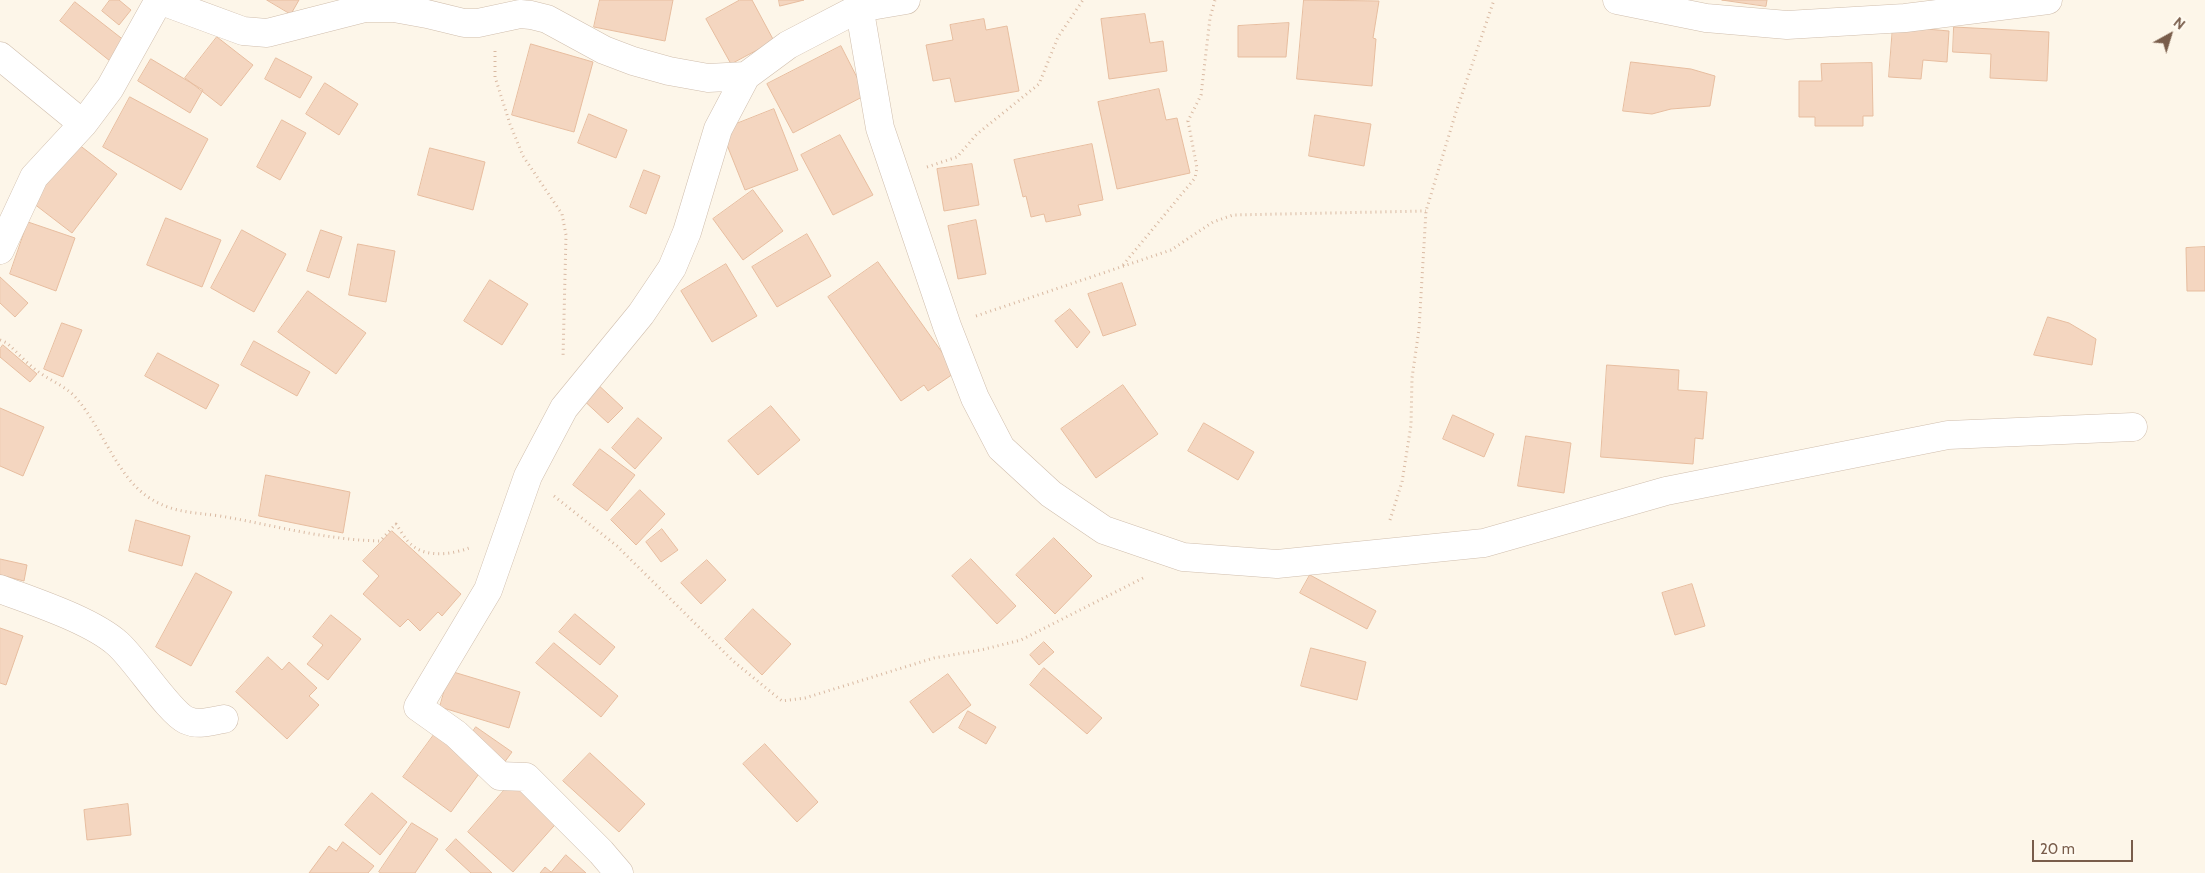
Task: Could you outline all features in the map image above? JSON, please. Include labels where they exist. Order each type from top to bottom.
[{"type":"street","points":[[0,250],[34,177],[84,124],[110,88],[159,0],[242,31],[267,33],[365,8],[394,8],[464,23],[494,20],[520,14],[547,19],[604,50],[633,61],[670,71],[708,78],[746,76]]},
{"type":"street","points":[[619,873],[602,852],[526,777],[500,776],[456,734],[418,707],[488,590],[528,476],[564,408],[641,314],[672,268],[688,232],[718,129],[746,76],[788,45],[858,4],[906,0]]},
{"type":"street","points":[[1617,0],[1706,18],[1787,25],[1905,18],[2048,0]]},
{"type":"street","points":[[858,4],[880,128],[947,326],[975,398],[1002,448],[1051,494],[1104,530],[1183,557],[1277,564],[1376,552],[1484,543],[1666,491],[1948,435],[2133,427]]},
{"type":"street","points":[[0,56],[84,124]]},
{"type":"street","points":[[0,589],[90,626],[116,642],[138,664],[174,710],[185,720],[198,724],[224,719]]},
{"type":"path","points":[[896,177],[957,157],[977,134],[1039,84],[1058,37],[1083,0]]},
{"type":"path","points":[[1122,265],[1195,178],[1197,168],[1188,120],[1201,95],[1210,18],[1215,0]]},
{"type":"path","points":[[1376,552],[1389,524],[1402,482],[1411,425],[1412,378],[1419,329],[1426,211],[1456,112],[1494,0]]},
{"type":"path","points":[[494,20],[495,76],[510,124],[523,156],[562,214],[566,235],[563,338],[564,408]]},
{"type":"path","points":[[947,326],[1122,265],[1171,250],[1213,222],[1233,215],[1426,211]]},
{"type":"path","points":[[0,340],[7,343],[39,373],[61,385],[77,399],[104,438],[126,475],[146,496],[164,506],[186,513],[218,516],[282,529],[360,540],[380,540],[396,524],[413,546],[440,554],[462,551],[508,534]]},
{"type":"path","points":[[528,476],[617,546],[733,661],[782,701],[805,698],[934,658],[981,650],[1021,640],[1183,557]]},
{"type":"building","points":[[110,0],[119,0],[131,10],[119,25],[102,11]]},
{"type":"building","points":[[267,0],[299,0],[291,14]]},
{"type":"building","points":[[600,0],[673,0],[665,41],[594,27]]},
{"type":"building","points":[[740,0],[752,0],[774,41],[731,64],[706,19]]},
{"type":"building","points":[[779,0],[804,0],[780,6]]},
{"type":"building","points":[[1304,0],[1379,1],[1373,38],[1376,39],[1372,86],[1297,79]]},
{"type":"building","points":[[1722,0],[1767,0],[1766,6]]},
{"type":"building","points":[[75,2],[125,41],[110,61],[60,21]]},
{"type":"building","points":[[1145,14],[1150,43],[1163,41],[1167,71],[1109,79],[1101,19]]},
{"type":"building","points":[[984,19],[986,30],[1007,26],[1019,91],[955,102],[950,78],[933,81],[926,45],[953,40],[950,25]]},
{"type":"building","points":[[1289,23],[1286,57],[1238,57],[1238,26]]},
{"type":"building","points":[[1893,26],[1949,31],[1947,62],[1923,60],[1921,79],[1889,77]]},
{"type":"building","points":[[1954,27],[2049,32],[2047,81],[1990,78],[1991,54],[1953,52]]},
{"type":"building","points":[[217,37],[253,65],[221,106],[185,78]]},
{"type":"building","points":[[531,44],[593,62],[574,132],[512,115]]},
{"type":"building","points":[[841,46],[866,95],[793,133],[767,84]]},
{"type":"building","points":[[276,58],[312,77],[300,98],[265,79]]},
{"type":"building","points":[[151,59],[203,90],[190,113],[138,81]]},
{"type":"building","points":[[1631,62],[1691,69],[1715,76],[1710,106],[1671,109],[1652,114],[1623,111]]},
{"type":"building","points":[[1872,63],[1873,116],[1863,116],[1863,126],[1815,126],[1815,117],[1799,117],[1799,81],[1822,81],[1821,64]]},
{"type":"building","points":[[325,83],[358,104],[339,135],[306,114]]},
{"type":"building","points":[[1159,89],[1166,120],[1177,118],[1190,173],[1117,189],[1098,102]]},
{"type":"building","points":[[130,97],[208,139],[181,190],[103,147]]},
{"type":"building","points":[[774,109],[798,170],[745,190],[721,130]]},
{"type":"building","points":[[589,114],[627,130],[616,158],[578,143]]},
{"type":"building","points":[[1315,115],[1371,124],[1364,166],[1309,156]]},
{"type":"building","points":[[282,120],[306,133],[280,180],[257,167]]},
{"type":"building","points":[[840,135],[873,195],[833,215],[801,155]]},
{"type":"building","points":[[74,141],[117,174],[72,233],[29,200]]},
{"type":"building","points":[[1092,144],[1103,200],[1078,205],[1081,215],[1046,222],[1044,214],[1031,217],[1026,196],[1023,197],[1014,160]]},
{"type":"building","points":[[430,148],[485,162],[473,210],[418,195]]},
{"type":"building","points":[[972,164],[979,205],[944,211],[937,169]]},
{"type":"building","points":[[644,170],[660,176],[646,214],[630,207]]},
{"type":"building","points":[[753,190],[783,231],[743,260],[713,219]]},
{"type":"building","points":[[166,218],[221,240],[202,287],[147,265]]},
{"type":"building","points":[[976,220],[986,274],[958,279],[948,226]]},
{"type":"building","points":[[28,222],[75,238],[56,291],[10,274]]},
{"type":"building","points":[[242,230],[286,254],[254,312],[211,288]]},
{"type":"building","points":[[321,230],[342,237],[329,278],[307,271]]},
{"type":"building","points":[[807,234],[831,276],[777,307],[752,267]]},
{"type":"building","points":[[358,244],[395,251],[386,302],[349,295]]},
{"type":"building","points":[[2205,247],[2205,291],[2187,291],[2186,248]]},
{"type":"building","points":[[878,262],[956,372],[928,391],[924,385],[901,401],[828,297]]},
{"type":"building","points":[[726,264],[757,316],[712,342],[681,291]]},
{"type":"building","points":[[0,277],[28,303],[15,317],[0,303]]},
{"type":"building","points":[[490,280],[528,304],[502,345],[464,321]]},
{"type":"building","points":[[1122,283],[1136,325],[1103,336],[1088,294]]},
{"type":"building","points":[[308,291],[366,333],[336,374],[278,332]]},
{"type":"building","points":[[1070,309],[1090,332],[1077,348],[1055,321]]},
{"type":"building","points":[[2048,317],[2069,323],[2096,339],[2092,365],[2034,355]]},
{"type":"building","points":[[62,323],[82,330],[63,377],[44,369]]},
{"type":"building","points":[[254,341],[310,372],[297,396],[241,365]]},
{"type":"building","points":[[3,345],[37,374],[30,382],[0,357],[0,349]]},
{"type":"building","points":[[158,353],[219,385],[206,409],[145,376]]},
{"type":"building","points":[[1607,365],[1679,370],[1678,390],[1707,392],[1703,439],[1695,438],[1693,464],[1601,457]]},
{"type":"building","points":[[594,381],[623,408],[608,423],[579,396]]},
{"type":"building","points":[[1123,385],[1158,434],[1096,478],[1061,429]]},
{"type":"building","points":[[771,406],[800,440],[758,475],[728,441]]},
{"type":"building","points":[[0,408],[44,427],[23,476],[0,466]]},
{"type":"building","points":[[1453,415],[1494,434],[1484,457],[1443,439]]},
{"type":"building","points":[[638,418],[662,438],[635,469],[612,448]]},
{"type":"building","points":[[1204,423],[1254,452],[1238,480],[1188,451]]},
{"type":"building","points":[[1526,436],[1571,443],[1564,493],[1518,486]]},
{"type":"building","points":[[600,449],[635,475],[607,511],[573,485]]},
{"type":"building","points":[[266,475],[350,492],[343,533],[259,516]]},
{"type":"building","points":[[640,490],[665,514],[636,545],[611,520]]},
{"type":"building","points":[[136,520],[190,536],[182,566],[129,551]]},
{"type":"building","points":[[662,529],[678,550],[661,562],[646,542]]},
{"type":"building","points":[[392,531],[461,594],[442,616],[438,612],[420,631],[408,619],[400,627],[363,594],[379,576],[363,561]]},
{"type":"building","points":[[1054,538],[1092,576],[1055,614],[1016,575]]},
{"type":"building","points":[[0,559],[27,565],[24,581],[0,575]]},
{"type":"building","points":[[971,559],[1016,606],[997,624],[952,576]]},
{"type":"building","points":[[707,560],[726,580],[701,604],[681,583]]},
{"type":"building","points":[[196,573],[232,592],[191,666],[156,647]]},
{"type":"building","points":[[1310,575],[1376,611],[1367,629],[1300,593]]},
{"type":"building","points":[[1692,584],[1705,626],[1675,635],[1662,593]]},
{"type":"building","points":[[753,609],[791,644],[762,675],[725,639]]},
{"type":"building","points":[[575,614],[615,647],[600,665],[559,632]]},
{"type":"building","points":[[331,615],[361,639],[328,680],[307,664],[323,645],[313,637]]},
{"type":"building","points":[[0,628],[23,636],[6,685],[0,683]]},
{"type":"building","points":[[1044,642],[1054,652],[1039,665],[1030,655]]},
{"type":"building","points":[[554,643],[618,696],[601,717],[536,663]]},
{"type":"building","points":[[1311,648],[1366,662],[1357,700],[1301,686]]},
{"type":"building","points":[[268,657],[282,670],[289,662],[317,688],[309,696],[319,705],[287,739],[236,692]]},
{"type":"building","points":[[1044,668],[1102,718],[1087,734],[1030,685]]},
{"type":"building","points":[[450,671],[520,692],[509,728],[440,707]]},
{"type":"building","points":[[948,674],[971,705],[933,733],[910,702]]},
{"type":"building","points":[[968,711],[996,727],[986,744],[959,728]]},
{"type":"building","points":[[476,727],[512,752],[501,767],[466,742]]},
{"type":"building","points":[[436,732],[484,767],[451,812],[403,777]]},
{"type":"building","points":[[765,744],[818,802],[797,822],[743,764]]},
{"type":"building","points":[[590,753],[645,804],[619,832],[563,781]]},
{"type":"building","points":[[515,778],[561,818],[513,872],[468,832]]},
{"type":"building","points":[[372,793],[407,822],[380,855],[345,825]]},
{"type":"building","points":[[128,804],[131,835],[87,840],[84,810]]},
{"type":"building","points":[[412,823],[438,839],[415,873],[379,872]]},
{"type":"building","points":[[456,839],[492,873],[471,873],[446,850]]},
{"type":"building","points":[[343,842],[374,866],[368,873],[309,873],[329,846],[336,851]]},
{"type":"building","points":[[566,855],[586,873],[540,873],[545,867],[551,872]]}]
